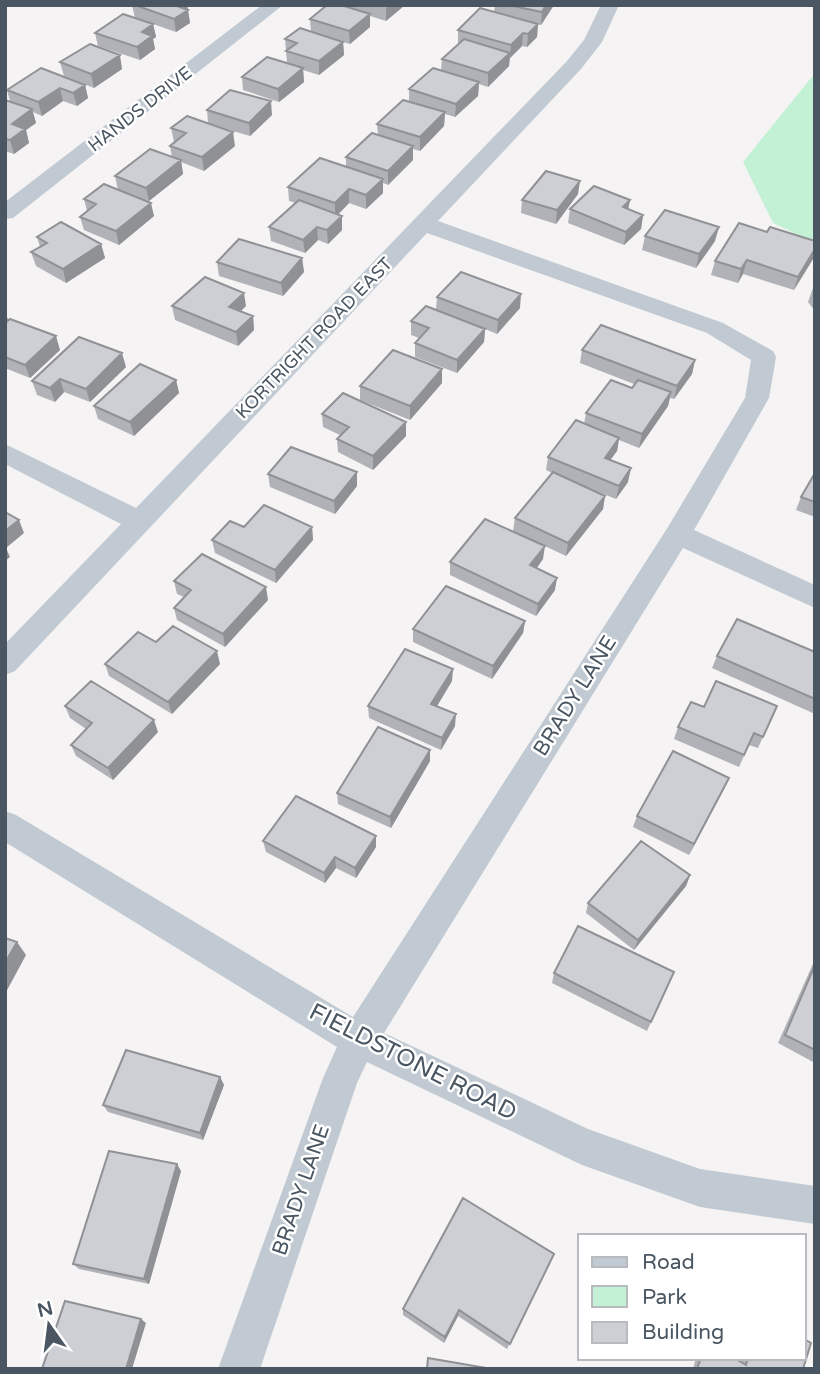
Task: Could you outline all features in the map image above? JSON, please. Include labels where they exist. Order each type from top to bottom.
[{"type":"street","name":"HANDS DRIVE","points":[[5,213],[274,5]]},
{"type":"street","name":"KORTRIGHT ROAD EAST","points":[[5,663],[575,65],[593,42],[610,5]]},
{"type":"street","name":"BRADY LANE","points":[[239,1369],[341,1078],[359,1040],[678,534],[757,398],[764,357],[715,328],[424,224]]},
{"type":"street","points":[[5,453],[139,521]]},
{"type":"street","points":[[678,534],[815,597]]},
{"type":"street","name":"FIELDSTONE ROAD","points":[[5,825],[359,1040],[582,1146],[700,1188],[815,1205]]},
{"type":"green space","points":[[815,73],[815,243],[773,223],[743,162]]},
{"type":"building","points":[[135,5],[174,5],[188,10],[174,19]]},
{"type":"building","points":[[327,5],[341,5],[370,14],[349,31],[310,19]]},
{"type":"building","points":[[508,5],[546,5],[542,12]]},
{"type":"building","points":[[480,8],[538,24],[528,34],[523,33],[511,45],[458,30]]},
{"type":"building","points":[[123,14],[153,24],[142,32],[152,36],[137,47],[95,33]]},
{"type":"building","points":[[300,28],[343,42],[319,61],[286,51],[297,43],[285,39]]},
{"type":"building","points":[[464,39],[510,53],[488,73],[442,59]]},
{"type":"building","points":[[90,44],[120,55],[91,74],[60,62]]},
{"type":"building","points":[[267,57],[303,68],[278,89],[242,77]]},
{"type":"building","points":[[41,68],[85,85],[73,93],[60,88],[38,102],[7,90]]},
{"type":"building","points":[[433,68],[479,82],[456,104],[409,89]]},
{"type":"building","points":[[230,90],[271,101],[249,123],[207,110]]},
{"type":"building","points":[[5,100],[32,109],[12,124],[25,129],[10,140],[5,139]]},
{"type":"building","points":[[403,100],[445,112],[420,137],[377,124]]},
{"type":"building","points":[[187,116],[233,132],[202,157],[170,146],[186,133],[171,128]]},
{"type":"building","points":[[372,133],[413,146],[388,171],[346,157]]},
{"type":"building","points":[[150,149],[181,160],[146,188],[115,176]]},
{"type":"building","points":[[320,158],[383,179],[366,195],[349,189],[335,203],[288,187]]},
{"type":"building","points":[[546,171],[580,181],[557,210],[522,200]]},
{"type":"building","points":[[104,184],[151,203],[116,231],[80,217],[96,204],[84,199]]},
{"type":"building","points":[[594,186],[630,200],[623,207],[643,215],[626,232],[570,209]]},
{"type":"building","points":[[299,200],[342,216],[327,230],[317,227],[303,240],[269,227]]},
{"type":"building","points":[[665,210],[719,227],[699,254],[645,236]]},
{"type":"building","points":[[61,222],[101,244],[63,269],[31,252],[47,243],[37,237]]},
{"type":"building","points":[[739,223],[767,232],[770,227],[815,241],[815,249],[798,277],[747,260],[741,269],[715,261]]},
{"type":"building","points":[[239,239],[302,258],[281,283],[217,262]]},
{"type":"building","points":[[461,272],[521,294],[498,320],[437,297]]},
{"type":"building","points":[[205,277],[244,293],[229,307],[253,316],[236,332],[172,306]]},
{"type":"building","points":[[426,306],[485,329],[457,360],[415,343],[429,328],[411,321]]},
{"type":"building","points":[[10,319],[56,336],[25,365],[5,357],[5,323]]},
{"type":"building","points":[[601,325],[695,360],[677,386],[582,350]]},
{"type":"building","points":[[79,337],[122,353],[86,389],[60,379],[50,388],[32,381]]},
{"type":"building","points":[[393,350],[442,369],[410,406],[360,386]]},
{"type":"building","points":[[140,364],[176,380],[130,422],[94,406]]},
{"type":"building","points":[[611,380],[632,388],[638,380],[671,392],[642,434],[586,413]]},
{"type":"building","points":[[343,393],[406,422],[373,456],[337,439],[349,427],[322,414]]},
{"type":"building","points":[[576,420],[619,438],[605,458],[631,468],[619,486],[548,457]]},
{"type":"building","points":[[291,447],[357,472],[334,501],[268,474]]},
{"type":"building","points":[[553,472],[605,496],[568,543],[515,518]]},
{"type":"building","points":[[815,473],[815,502],[801,497]]},
{"type":"building","points":[[264,505],[312,527],[275,570],[212,540],[230,521],[244,527]]},
{"type":"building","points":[[5,512],[19,520],[5,531]]},
{"type":"building","points":[[485,519],[545,546],[530,565],[557,578],[538,604],[450,562]]},
{"type":"building","points":[[202,554],[266,587],[223,634],[174,608],[191,590],[174,581]]},
{"type":"building","points":[[446,586],[525,621],[493,666],[413,629]]},
{"type":"building","points":[[737,619],[815,652],[815,699],[717,656]]},
{"type":"building","points":[[173,626],[217,651],[168,702],[105,664],[138,632],[156,642]]},
{"type":"building","points":[[405,649],[453,669],[431,704],[456,714],[442,738],[368,706]]},
{"type":"building","points":[[91,681],[154,720],[108,768],[71,745],[92,723],[65,706]]},
{"type":"building","points":[[716,681],[777,706],[763,737],[754,733],[744,755],[678,727],[691,702],[704,707]]},
{"type":"building","points":[[378,727],[430,750],[390,817],[337,793]]},
{"type":"building","points":[[673,751],[729,778],[694,844],[637,816]]},
{"type":"building","points":[[296,796],[376,836],[355,868],[335,857],[324,873],[263,841]]},
{"type":"building","points":[[641,841],[690,875],[638,940],[588,903]]},
{"type":"building","points":[[578,926],[674,972],[651,1022],[554,973]]},
{"type":"building","points":[[5,938],[17,942],[5,963]]},
{"type":"building","points":[[815,965],[815,1050],[785,1035]]},
{"type":"building","points":[[126,1050],[220,1077],[200,1133],[103,1105]]},
{"type":"building","points":[[109,1151],[177,1164],[144,1279],[73,1264]]},
{"type":"building","points":[[463,1198],[554,1254],[510,1344],[459,1310],[445,1337],[403,1309]]},
{"type":"building","points":[[65,1301],[141,1319],[126,1369],[42,1369]]},
{"type":"building","points":[[806,1340],[811,1343],[806,1359]]},
{"type":"building","points":[[428,1358],[492,1369],[427,1369]]},
{"type":"building","points":[[700,1360],[737,1360],[746,1365],[747,1360],[806,1360],[803,1369],[697,1369]]}]
